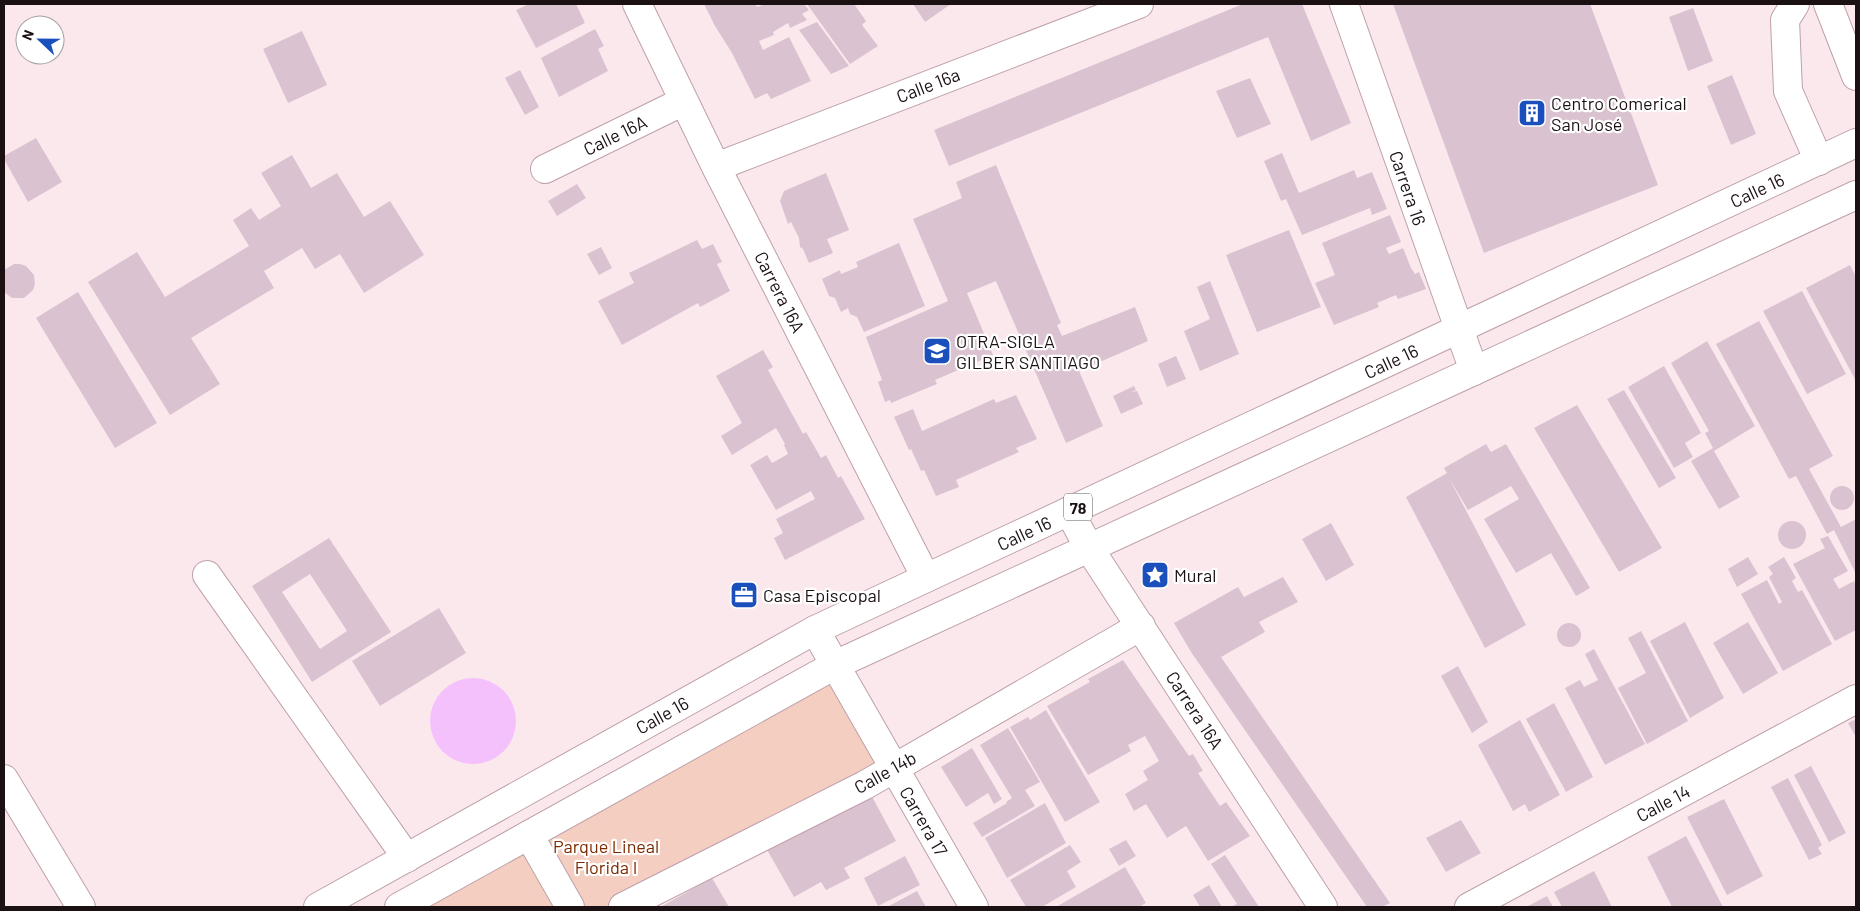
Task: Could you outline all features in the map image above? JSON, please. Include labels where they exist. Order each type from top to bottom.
[{"type":"main road","name":"Carrera 16A","points":[[637,4],[716,167],[926,578]]},
{"type":"main road","name":"Calle 16a","points":[[716,167],[1139,4]]},
{"type":"main road","name":"Carrera 16","points":[[1344,4],[1474,371]]},
{"type":"main road","points":[[1795,4],[1785,20],[1788,91],[1819,161]]},
{"type":"main road","points":[[1828,4],[1856,76]]},
{"type":"main road","name":"Calle 16A","points":[[545,169],[684,101]]},
{"type":"main road","name":"Calle 16","points":[[318,907],[815,630],[1856,143]]},
{"type":"main road","name":"78","points":[[398,907],[835,665],[1856,195]]},
{"type":"main road","name":"Carrera 16A","points":[[1069,512],[1089,548],[1323,907]]},
{"type":"main road","points":[[207,575],[407,858]]},
{"type":"main road","name":"Calle 14b","points":[[623,907],[865,785],[1141,626]]},
{"type":"main road","name":"Carrera 17","points":[[815,630],[974,907]]},
{"type":"main road","name":"Calle 14","points":[[1469,907],[1856,700]]},
{"type":"main road","points":[[4,779],[80,907]]},
{"type":"main road","points":[[529,836],[570,907]]},
{"type":"green space","name":"Parque Lineal Florida I","points":[[829,682],[879,761],[616,907],[418,907]]},
{"type":"shaded area","points":[[473,678],[490,681],[504,690],[513,704],[516,721],[513,738],[504,752],[490,761],[473,764],[456,761],[442,752],[433,738],[430,721],[433,704],[442,690],[456,681]]},
{"type":"building","points":[[529,4],[576,4],[585,23],[536,48],[516,10]]},
{"type":"building","points":[[704,4],[755,4],[757,7],[765,4],[804,4],[809,10],[802,14],[807,20],[790,28],[788,23],[773,32],[774,35],[759,41],[763,50],[789,37],[811,81],[771,99],[767,93],[755,99]]},
{"type":"building","points":[[807,4],[854,4],[866,21],[862,25],[878,46],[850,64]]},
{"type":"building","points":[[913,4],[951,4],[925,22]]},
{"type":"building","points":[[1243,4],[1302,4],[1351,123],[1311,141],[1268,37],[949,166],[934,130]]},
{"type":"building","name":"Centro Comerical San José","points":[[1393,4],[1590,4],[1658,185],[1484,253]]},
{"type":"building","points":[[1693,8],[1713,61],[1688,71],[1669,17]]},
{"type":"building","points":[[817,22],[849,66],[831,74],[799,30]]},
{"type":"building","points":[[595,29],[604,46],[598,49],[608,71],[559,97],[541,58]]},
{"type":"building","points":[[302,31],[327,85],[288,103],[263,49]]},
{"type":"building","points":[[520,70],[539,107],[525,115],[505,78]]},
{"type":"building","points":[[1732,75],[1756,134],[1731,145],[1707,86]]},
{"type":"building","points":[[1250,78],[1271,124],[1237,138],[1216,91]]},
{"type":"building","points":[[36,138],[62,182],[28,202],[4,156]]},
{"type":"building","points":[[1282,153],[1299,193],[1354,170],[1357,178],[1372,172],[1387,209],[1372,215],[1370,208],[1302,235],[1286,199],[1281,201],[1264,161]]},
{"type":"building","points":[[292,155],[311,188],[337,173],[364,217],[390,201],[424,255],[364,293],[340,254],[315,269],[302,248],[264,271],[274,288],[191,338],[220,384],[170,415],[88,282],[137,252],[165,297],[249,246],[233,220],[251,208],[259,220],[281,206],[261,173]]},
{"type":"building","points":[[996,165],[1061,323],[1057,325],[1062,336],[1135,307],[1148,341],[1079,371],[1103,426],[1066,443],[996,281],[967,293],[993,355],[935,380],[937,384],[891,403],[890,400],[885,402],[878,382],[882,380],[866,337],[948,301],[913,219],[962,198],[956,182]]},
{"type":"building","points":[[826,173],[849,230],[827,239],[833,253],[809,263],[803,249],[800,247],[799,238],[791,222],[788,224],[780,201],[784,191]]},
{"type":"building","points":[[577,184],[586,198],[557,216],[548,201]]},
{"type":"building","points":[[1390,215],[1401,242],[1386,248],[1389,254],[1403,248],[1411,268],[1415,274],[1419,272],[1426,289],[1398,299],[1396,295],[1377,303],[1379,307],[1334,325],[1315,283],[1335,275],[1322,243]]},
{"type":"building","points":[[1289,230],[1321,307],[1257,332],[1226,255]]},
{"type":"building","points":[[697,240],[702,249],[713,244],[722,262],[717,264],[730,291],[700,307],[698,303],[622,345],[598,301],[634,283],[629,273]]},
{"type":"building","points":[[899,243],[925,306],[864,332],[857,317],[850,314],[848,308],[841,312],[835,298],[829,296],[822,279],[840,270],[841,274],[858,267],[856,262]]},
{"type":"building","points":[[601,247],[612,268],[599,275],[587,254]]},
{"type":"building","points":[[14,264],[26,266],[34,275],[35,284],[33,290],[24,298],[12,298],[4,292],[4,270]]},
{"type":"building","points":[[1850,265],[1856,277],[1856,381],[1806,288]]},
{"type":"building","points":[[1210,281],[1239,354],[1200,371],[1184,331],[1210,319],[1197,287]]},
{"type":"building","points":[[1802,291],[1846,374],[1807,394],[1763,311]]},
{"type":"building","points":[[78,292],[157,423],[115,448],[36,318]]},
{"type":"building","points":[[1759,321],[1833,456],[1809,469],[1841,527],[1856,519],[1856,574],[1834,530],[1827,534],[1796,476],[1789,479],[1716,344]]},
{"type":"building","points":[[1707,341],[1755,426],[1714,451],[1740,497],[1719,509],[1691,461],[1713,448],[1705,433],[1709,431],[1671,363]]},
{"type":"building","points":[[763,350],[773,367],[768,370],[803,434],[806,432],[821,458],[826,455],[838,478],[841,476],[865,519],[785,560],[774,538],[783,533],[776,519],[815,499],[811,491],[776,510],[750,465],[767,455],[772,463],[788,454],[776,428],[732,455],[721,436],[742,423],[716,376]]},
{"type":"building","points":[[1176,356],[1186,379],[1167,387],[1158,364]]},
{"type":"building","points":[[1664,366],[1701,433],[1685,443],[1693,457],[1674,468],[1628,387]]},
{"type":"building","points":[[1134,386],[1136,390],[1131,392],[1137,391],[1143,404],[1121,414],[1113,396]]},
{"type":"building","points":[[1624,390],[1676,478],[1659,488],[1607,399]]},
{"type":"building","points":[[1016,395],[1037,439],[1016,448],[1019,452],[956,480],[959,487],[936,496],[924,470],[921,471],[911,449],[909,450],[894,417],[913,409],[922,431],[994,399],[996,403]]},
{"type":"building","points":[[1577,405],[1662,548],[1619,572],[1534,428]]},
{"type":"building","points":[[1486,444],[1491,452],[1506,444],[1590,588],[1576,596],[1551,553],[1516,573],[1484,519],[1519,499],[1511,486],[1468,510],[1449,478],[1526,625],[1485,648],[1406,497],[1447,473],[1444,468]]},
{"type":"building","points":[[1842,486],[1851,489],[1854,498],[1851,507],[1842,510],[1833,507],[1830,498],[1833,489]]},
{"type":"building","points":[[1792,521],[1802,525],[1806,535],[1802,545],[1792,549],[1782,545],[1778,535],[1782,525]]},
{"type":"building","points":[[1331,523],[1354,565],[1326,581],[1302,539]]},
{"type":"building","points":[[1828,536],[1848,571],[1833,579],[1839,589],[1854,581],[1856,586],[1856,630],[1835,641],[1793,564],[1825,548],[1820,539]]},
{"type":"building","points":[[329,538],[391,632],[312,682],[252,586]],"holes":[[[310,574],[347,631],[320,649],[282,592]]]},
{"type":"building","points":[[1748,557],[1758,574],[1737,587],[1728,569]]},
{"type":"building","points":[[1784,557],[1796,578],[1792,581],[1798,592],[1802,590],[1832,644],[1783,671],[1741,594],[1767,580],[1779,604],[1782,602],[1769,577],[1773,574],[1768,567]]},
{"type":"building","points":[[1283,577],[1298,602],[1259,622],[1265,632],[1221,657],[1390,903],[1382,907],[1367,907],[1191,652],[1174,623],[1238,587],[1244,597]]},
{"type":"building","points":[[439,608],[466,653],[380,706],[352,661]]},
{"type":"building","points":[[1685,622],[1724,698],[1690,718],[1650,641]]},
{"type":"building","points":[[1748,622],[1778,673],[1743,694],[1713,643]]},
{"type":"building","points":[[1569,623],[1578,626],[1581,635],[1578,644],[1569,647],[1560,644],[1557,635],[1560,626]]},
{"type":"building","points":[[1641,631],[1688,721],[1647,744],[1618,688],[1646,673],[1628,638]]},
{"type":"building","points":[[1594,649],[1645,744],[1605,765],[1565,688],[1580,680],[1584,687],[1598,680],[1585,654]]},
{"type":"building","points":[[1123,660],[1189,756],[1193,754],[1203,771],[1198,773],[1220,806],[1226,802],[1250,836],[1208,861],[1186,826],[1167,838],[1146,804],[1134,811],[1125,794],[1148,780],[1143,771],[1159,761],[1145,736],[1128,745],[1131,751],[1088,775],[1047,706],[1090,682],[1088,679]]},
{"type":"building","points":[[1458,666],[1488,722],[1472,733],[1441,676]]},
{"type":"building","points":[[1554,703],[1593,777],[1566,792],[1526,719]]},
{"type":"building","points":[[1046,710],[1100,802],[1065,822],[1010,727],[1028,717],[1030,720]]},
{"type":"building","points":[[1856,719],[1856,737],[1848,723]]},
{"type":"building","points":[[1520,720],[1560,795],[1529,812],[1525,804],[1513,811],[1478,745]]},
{"type":"building","points":[[1008,728],[1040,782],[1025,790],[1035,806],[982,837],[973,823],[1007,803],[1012,798],[980,745]]},
{"type":"building","points":[[972,748],[1002,799],[994,804],[988,793],[966,807],[941,767]]},
{"type":"building","points":[[1811,766],[1846,833],[1829,842],[1794,775]]},
{"type":"building","points":[[1788,778],[1822,845],[1818,848],[1822,854],[1809,860],[1771,787]]},
{"type":"building","points":[[868,789],[896,841],[844,868],[850,878],[826,890],[821,882],[794,897],[766,848]]},
{"type":"building","points":[[1724,799],[1763,876],[1727,895],[1687,817]]},
{"type":"building","points":[[1045,803],[1066,843],[1007,878],[985,838]]},
{"type":"building","points":[[1461,820],[1481,853],[1446,872],[1426,838]]},
{"type":"building","points":[[1686,836],[1723,907],[1672,907],[1647,857]]},
{"type":"building","points":[[1126,840],[1136,856],[1119,866],[1109,849]]},
{"type":"building","points":[[1070,845],[1081,862],[1067,871],[1076,887],[1042,907],[1026,907],[1010,880]]},
{"type":"building","points":[[1225,855],[1259,907],[1231,907],[1237,904],[1211,864]]},
{"type":"building","points":[[905,856],[920,885],[878,906],[864,878]]},
{"type":"building","points":[[1125,867],[1146,903],[1139,907],[1056,907]]},
{"type":"building","points":[[1594,871],[1612,907],[1562,907],[1554,892]]},
{"type":"building","points":[[712,878],[729,907],[660,907],[664,905]]},
{"type":"building","points":[[1209,885],[1222,907],[1200,907],[1193,895]]},
{"type":"building","points":[[917,891],[926,907],[887,907]]},
{"type":"building","points":[[1547,896],[1553,907],[1526,907],[1530,905]]},
{"type":"place","name":"Centro Comerical San José","points":[[1532,113]]},
{"type":"place","name":"OTRA-SIGLA GILBER SANTIAGO","points":[[937,351]]},
{"type":"place","name":"Mural","points":[[1155,575]]},
{"type":"place","name":"Casa Episcopal","points":[[744,595]]}]
